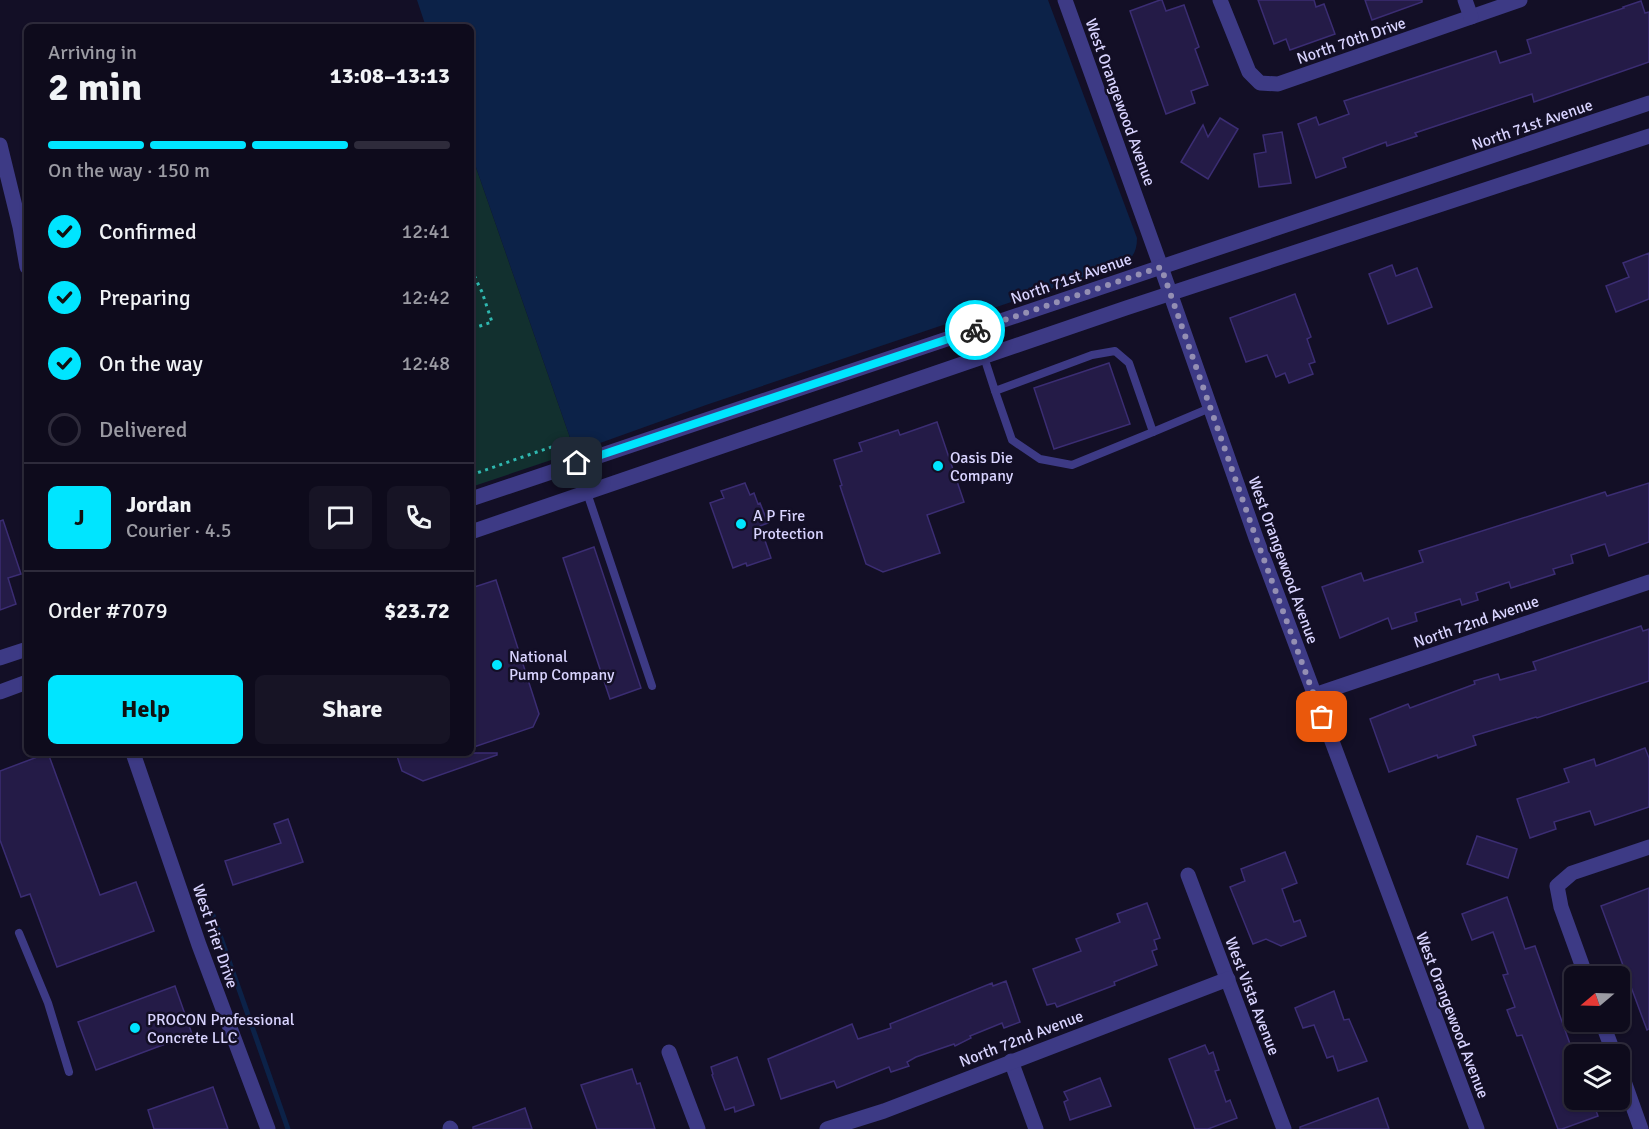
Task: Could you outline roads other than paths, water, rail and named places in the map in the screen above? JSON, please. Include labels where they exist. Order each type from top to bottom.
[{"type":"street","name":"North 70th Drive","points":[[1220,0],[1249,72],[1260,83],[1278,84],[1520,0]]},
{"type":"street","points":[[1465,0],[1472,17]]},
{"type":"street","name":"West Orangewood Avenue","points":[[1067,1],[1256,538],[1477,1129]]},
{"type":"street","name":"North 71st Avenue","points":[[474,498],[1649,103]]},
{"type":"street","points":[[474,531],[1171,294],[1649,136]]},
{"type":"street","points":[[0,145],[24,250]]},
{"type":"street","name":"North 72nd Avenue","points":[[1314,695],[1649,582]]},
{"type":"street","points":[[0,658],[24,650]]},
{"type":"street","points":[[0,692],[24,683]]},
{"type":"street","name":"West Frier Drive","points":[[134,756],[199,945],[268,1129]]},
{"type":"street","points":[[1582,966],[1561,907],[1557,886],[1572,873],[1649,847]]},
{"type":"street","name":"West Vista Avenue","points":[[1188,875],[1284,1129]]},
{"type":"street","name":"North 72nd Avenue","points":[[827,1129],[884,1111],[1228,979]]},
{"type":"street","points":[[669,1052],[698,1129]]},
{"type":"street","points":[[1011,1061],[1036,1129]]},
{"type":"street","points":[[1630,1098],[1641,1129]]},
{"type":"lane","points":[[995,391],[1092,355],[1115,351],[1129,363],[1153,432]]},
{"type":"lane","points":[[984,357],[1012,440],[1040,459],[1072,465],[1210,408]]},
{"type":"lane","points":[[577,463],[652,686]]},
{"type":"lane","points":[[20,933],[48,1003],[69,1072]]},
{"type":"water","points":[[417,0],[1048,0],[1137,238],[1135,251],[1129,260],[1121,265],[706,405],[575,452],[474,162],[474,24],[425,24]]},
{"type":"waterway","points":[[213,915],[288,1129]]},
{"type":"place","name":"Oasis Die Company","points":[[938,466]]},
{"type":"place","name":"A P Fire Protection","points":[[741,524]]},
{"type":"place","name":"National Pump Company","points":[[497,665]]},
{"type":"place","name":"PROCON Professional Concrete LLC","points":[[135,1028]]}]
